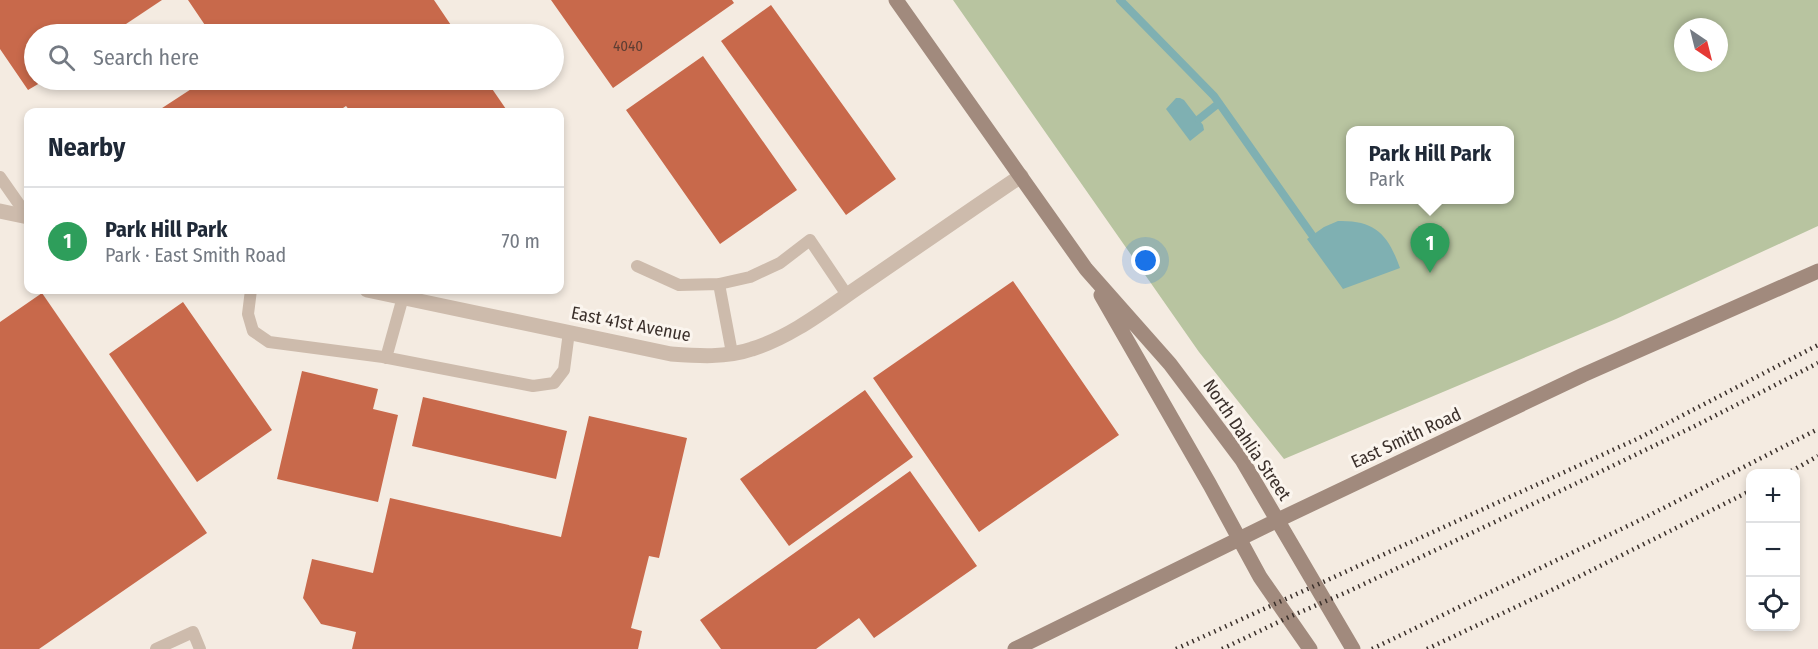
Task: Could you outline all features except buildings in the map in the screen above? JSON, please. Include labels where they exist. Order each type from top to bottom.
[{"type":"street","name":"North Dahlia Street","points":[[896,0],[1086,269],[1260,577],[1310,649]]},
{"type":"street","name":"East 41st Avenue","points":[[388,294],[671,354],[696,356],[751,350],[780,338],[847,295],[1021,176]]},
{"type":"street","points":[[0,210],[24,216]]},
{"type":"street","name":"North Dahlia Street","points":[[1086,269],[1170,364],[1250,472],[1353,649]]},
{"type":"street","name":"East Smith Road","points":[[1015,649],[1278,520],[1583,375],[1818,270]]},
{"type":"lane","points":[[0,177],[24,211]]},
{"type":"lane","points":[[637,266],[679,285],[719,284],[750,277],[780,263],[810,240],[847,295]]},
{"type":"lane","points":[[719,284],[732,353]]},
{"type":"lane","points":[[250,294],[248,314],[253,331],[269,342],[386,358],[533,386],[554,382],[564,370],[569,332]]},
{"type":"lane","points":[[386,358],[403,297]]},
{"type":"lane","points":[[156,649],[193,632],[201,649]]},
{"type":"green space","points":[[953,0],[1818,0],[1818,226],[1616,319],[1284,459],[1199,352]]},
{"type":"water","points":[[1176,98],[1184,100],[1203,125],[1204,130],[1190,141],[1166,109]]},
{"type":"water","points":[[1338,221],[1362,223],[1378,231],[1390,246],[1400,268],[1343,289],[1307,239],[1324,227]]},
{"type":"waterway","points":[[1120,0],[1214,96],[1312,235]]},
{"type":"waterway","points":[[1199,119],[1219,103]]},
{"type":"railway","points":[[1176,649],[1637,439],[1818,345]]},
{"type":"railway","points":[[1222,649],[1577,483],[1818,363]]},
{"type":"railway","points":[[1372,649],[1638,521],[1818,429]]},
{"type":"railway","points":[[1795,469],[1818,456]]},
{"type":"railway","points":[[1427,649],[1558,587],[1746,493]]},
{"type":"place","name":"Park Hill Park","points":[[1430,273]]}]
